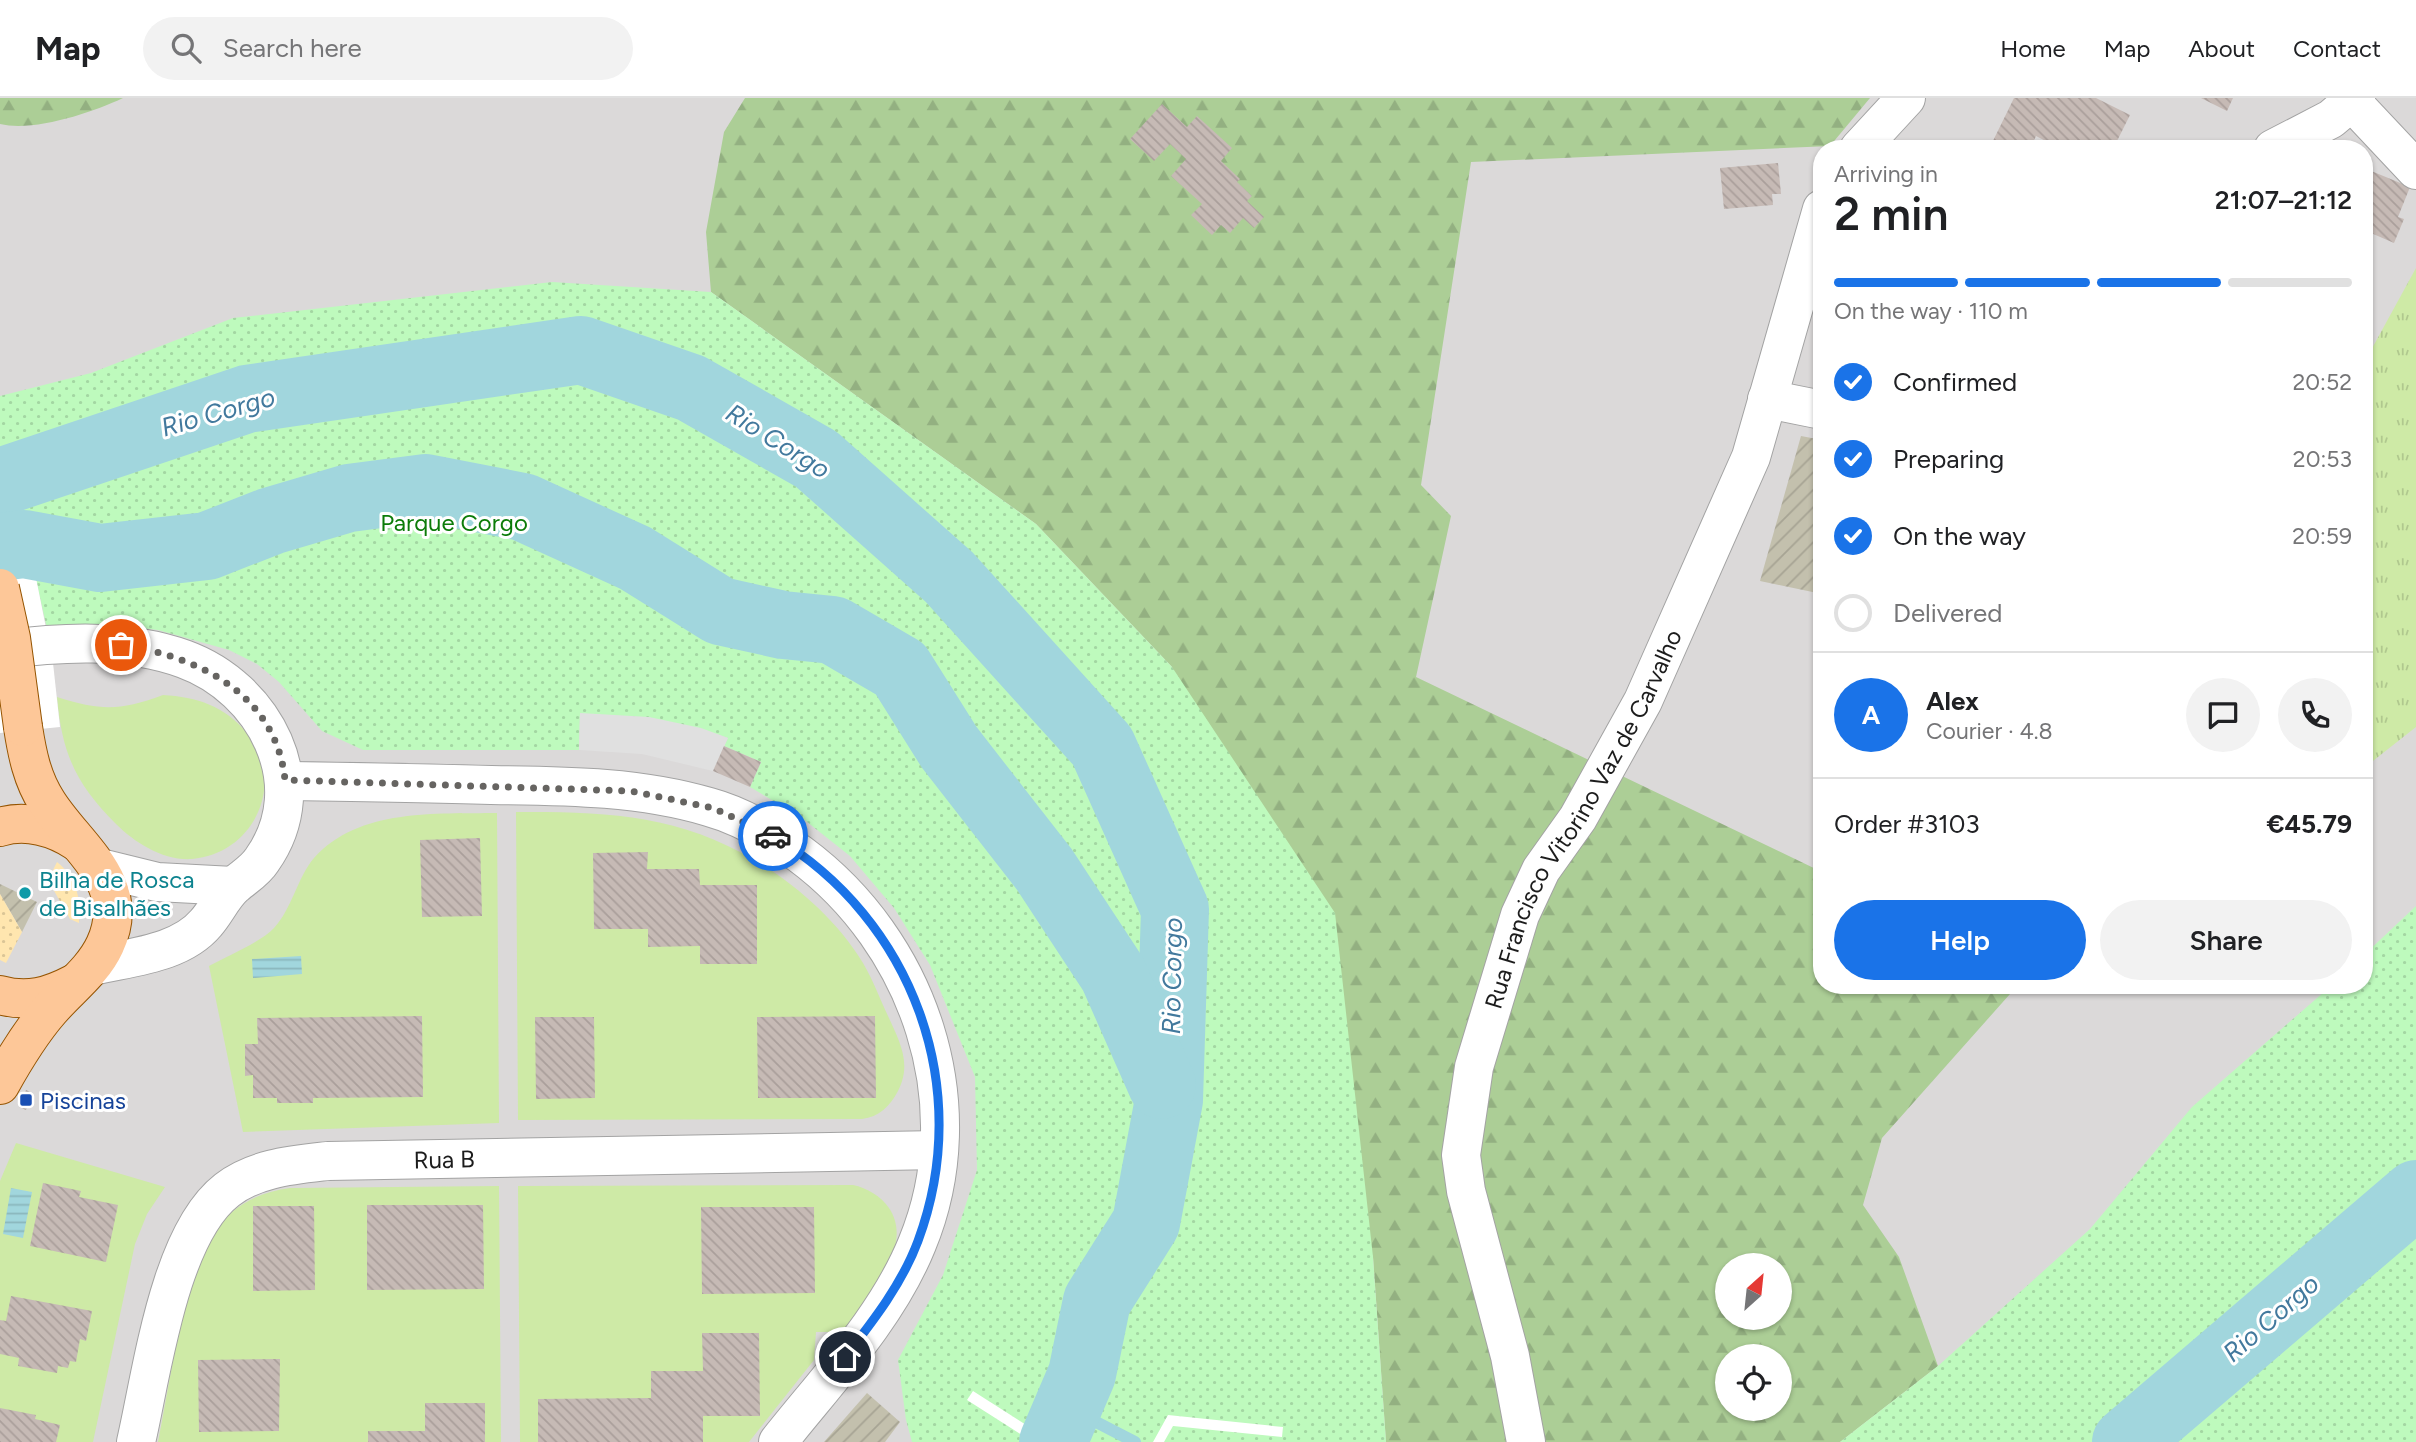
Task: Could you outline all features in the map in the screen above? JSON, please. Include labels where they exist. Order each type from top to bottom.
[{"type":"main road","points":[[0,589],[11,638],[31,767],[46,801],[92,858],[110,892],[112,918],[106,943],[84,974],[36,1027],[0,1085]]},
{"type":"main road","points":[[0,827],[42,826],[60,831],[92,858]]},
{"type":"main road","points":[[0,995],[28,999],[52,995],[84,974]]},
{"type":"street","points":[[1867,140],[1906,98]]},
{"type":"street","points":[[2291,140],[2332,119],[2355,100],[2416,170]]},
{"type":"street","name":"Rua Francisco Vitorino Vaz de Carvalho","points":[[1526,1442],[1510,1356],[1466,1191],[1461,1155],[1474,1067],[1520,915],[1541,870],[1578,818],[1643,701],[1751,457],[1813,240]]},
{"type":"street","points":[[1767,399],[1813,408]]},
{"type":"street","points":[[0,650],[56,644],[121,645],[164,653],[203,667],[236,690],[260,715],[280,753],[285,780],[279,822],[269,849],[253,871],[233,886],[205,925],[190,937],[173,947],[84,974]]},
{"type":"street","points":[[285,780],[631,791],[713,808],[760,828],[831,879],[860,910],[893,956],[918,1006],[934,1060],[940,1103],[939,1150],[925,1222],[895,1288],[778,1442]]},
{"type":"street","points":[[92,858],[157,882],[233,886]]},
{"type":"street","name":"Rua B","points":[[136,1442],[168,1302],[177,1269],[189,1242],[212,1204],[226,1190],[267,1170],[328,1161],[939,1150]]},
{"type":"shaded area","points":[[0,98],[2416,98],[2416,1442],[0,1442]]},
{"type":"shaded area","points":[[1801,436],[1813,438],[1813,592],[1760,581]]},
{"type":"shaded area","points":[[580,713],[649,717],[701,728],[728,738],[713,771],[642,754],[579,750]]},
{"type":"shaded area","points":[[0,884],[37,902],[22,932],[0,894]]},
{"type":"shaded area","points":[[867,1393],[900,1422],[885,1442],[824,1442]]},
{"type":"green space","points":[[0,98],[123,98],[62,120],[14,126],[0,124]]},
{"type":"green space","points":[[745,98],[1870,98],[1835,140],[1813,140],[1813,147],[1471,162],[1421,485],[1451,516],[1416,677],[1813,868],[1813,994],[2010,994],[1882,1138],[1863,1205],[1899,1257],[1938,1366],[1840,1442],[1386,1442],[1373,1257],[1172,667],[1036,524],[711,292],[706,232],[724,132]]},
{"type":"green space","points":[[2416,268],[2416,727],[2373,761],[2373,347]]},
{"type":"green space","name":"Parque Corgo","points":[[552,282],[711,292],[1036,524],[1172,667],[1335,913],[1373,1257],[1386,1442],[912,1442],[906,1420],[898,1360],[943,1275],[977,1170],[975,1077],[930,965],[894,908],[850,856],[802,818],[750,787],[761,762],[724,746],[728,738],[655,720],[580,714],[579,750],[363,750],[322,731],[279,682],[257,664],[229,650],[158,630],[113,625],[47,629],[26,534],[0,447],[0,396],[91,373],[233,318]]},
{"type":"green space","points":[[163,695],[199,701],[220,710],[247,733],[259,752],[264,772],[264,793],[258,812],[248,830],[233,844],[214,854],[181,859],[161,854],[132,838],[91,795],[67,752],[57,697],[86,705],[110,707],[134,704]]},
{"type":"green space","points":[[516,812],[604,814],[659,822],[714,840],[742,853],[794,887],[825,915],[852,946],[863,963],[897,1035],[903,1053],[904,1072],[898,1091],[891,1101],[879,1113],[862,1119],[518,1120]]},
{"type":"green space","points":[[497,813],[499,1123],[243,1132],[209,966],[252,944],[274,928],[314,858],[332,842],[353,830],[376,822],[424,814]]},
{"type":"green space","points":[[2416,906],[2416,1442],[1840,1442],[1938,1366],[2090,1229],[2192,1107],[2322,994],[2373,994],[2373,947]]},
{"type":"green space","points":[[16,1143],[165,1187],[147,1214],[135,1244],[93,1442],[0,1442],[0,1181]]},
{"type":"green space","points":[[853,1185],[873,1193],[889,1208],[896,1224],[892,1256],[874,1289],[843,1332],[816,1332],[814,1360],[749,1442],[520,1442],[518,1186]]},
{"type":"green space","points":[[499,1186],[501,1442],[158,1442],[179,1333],[194,1276],[213,1233],[237,1208],[267,1193],[290,1188]]},
{"type":"sand","points":[[57,862],[69,875],[76,890],[79,923],[70,919],[48,880]]},
{"type":"sand","points":[[0,894],[22,932],[6,963],[0,960]]},
{"type":"water","points":[[301,956],[302,974],[253,978],[252,959]]},
{"type":"water","points":[[11,1188],[32,1192],[23,1238],[3,1234]]},
{"type":"pier","points":[[0,447],[34,568],[53,663],[60,727],[0,733]]},
{"type":"pier","points":[[973,1391],[1053,1442],[1033,1442],[967,1400]]},
{"type":"pier","points":[[1168,1415],[1283,1427],[1282,1437],[1173,1426],[1164,1442],[1153,1442]]},
{"type":"building","points":[[2014,98],[2096,98],[2130,115],[2118,140],[2044,140],[2036,136],[2034,140],[1993,140]]},
{"type":"building","points":[[2201,98],[2233,98],[2227,111]]},
{"type":"building","points":[[1162,104],[1187,127],[1197,116],[1232,148],[1221,161],[1240,179],[1237,182],[1252,196],[1247,201],[1264,217],[1254,228],[1243,218],[1230,233],[1221,225],[1212,235],[1191,215],[1202,204],[1171,176],[1186,159],[1170,144],[1154,161],[1130,139]]},
{"type":"building","points":[[2319,135],[2331,140],[2317,140]]},
{"type":"building","points":[[1778,163],[1781,194],[1772,194],[1773,205],[1724,209],[1720,168]]},
{"type":"building","points":[[2373,172],[2410,187],[2398,217],[2404,219],[2394,243],[2373,234]]},
{"type":"building","points":[[724,746],[761,762],[750,787],[713,771]]},
{"type":"building","points":[[480,838],[482,916],[422,917],[420,840]]},
{"type":"building","points":[[648,852],[647,869],[699,869],[700,885],[757,885],[757,964],[700,964],[700,946],[648,947],[648,929],[594,929],[593,853]]},
{"type":"building","points":[[422,1016],[423,1097],[313,1098],[313,1103],[277,1103],[277,1098],[253,1098],[253,1075],[245,1076],[245,1044],[258,1044],[257,1018]]},
{"type":"building","points":[[875,1016],[876,1098],[758,1098],[757,1017]]},
{"type":"building","points":[[535,1017],[594,1017],[595,1098],[536,1099]]},
{"type":"building","points":[[26,1090],[33,1093],[26,1110],[19,1107]]},
{"type":"building","points":[[43,1183],[81,1191],[79,1197],[118,1205],[106,1262],[30,1246]]},
{"type":"building","points":[[367,1205],[483,1205],[484,1289],[367,1290]]},
{"type":"building","points":[[253,1206],[314,1206],[315,1290],[253,1291]]},
{"type":"building","points":[[701,1207],[814,1207],[815,1293],[702,1294]]},
{"type":"building","points":[[11,1296],[92,1311],[86,1341],[80,1339],[76,1362],[70,1361],[68,1368],[58,1366],[57,1373],[18,1366],[19,1358],[0,1354],[0,1320],[6,1321]]},
{"type":"building","points":[[702,1333],[759,1333],[760,1416],[703,1416],[703,1442],[538,1442],[538,1399],[651,1398],[651,1371],[703,1371]]},
{"type":"building","points":[[280,1359],[279,1431],[199,1432],[198,1360]]},
{"type":"building","points":[[425,1403],[485,1403],[485,1442],[368,1442],[368,1431],[425,1431]]},
{"type":"building","points":[[0,1408],[36,1415],[35,1419],[60,1425],[56,1442],[0,1442]]},
{"type":"waterway","name":"Rio Corgo","points":[[0,482],[247,399],[581,350],[691,388],[816,459],[949,577],[1102,746],[1175,909],[1169,1100],[1146,1223],[1097,1301],[1082,1374],[1053,1442]]},
{"type":"waterway","name":"Rio Corgo","points":[[0,547],[24,544],[100,558],[207,546],[271,521],[349,498],[426,488],[523,507],[635,558],[720,611],[783,625],[833,630],[900,669],[949,747],[1044,869],[1113,974],[1162,1085]]},
{"type":"waterway","name":"Rio Corgo","points":[[2126,1442],[2416,1194]]},
{"type":"waterway","points":[[1067,1407],[1135,1442]]},
{"type":"way so far","points":[[121,645],[184,659],[203,667],[236,690],[260,715],[268,728],[280,753],[285,780],[522,785],[631,791],[713,808],[773,836]]},
{"type":"place","name":"Bilha de Rosca de Bisalhães","points":[[25,893]]},
{"type":"place","name":"Piscinas","points":[[26,1100]]},
{"type":"route","points":[[773,836],[824,873],[844,892],[879,934],[918,1006],[939,1082],[939,1150],[936,1176],[918,1244],[880,1312],[845,1357]]}]
